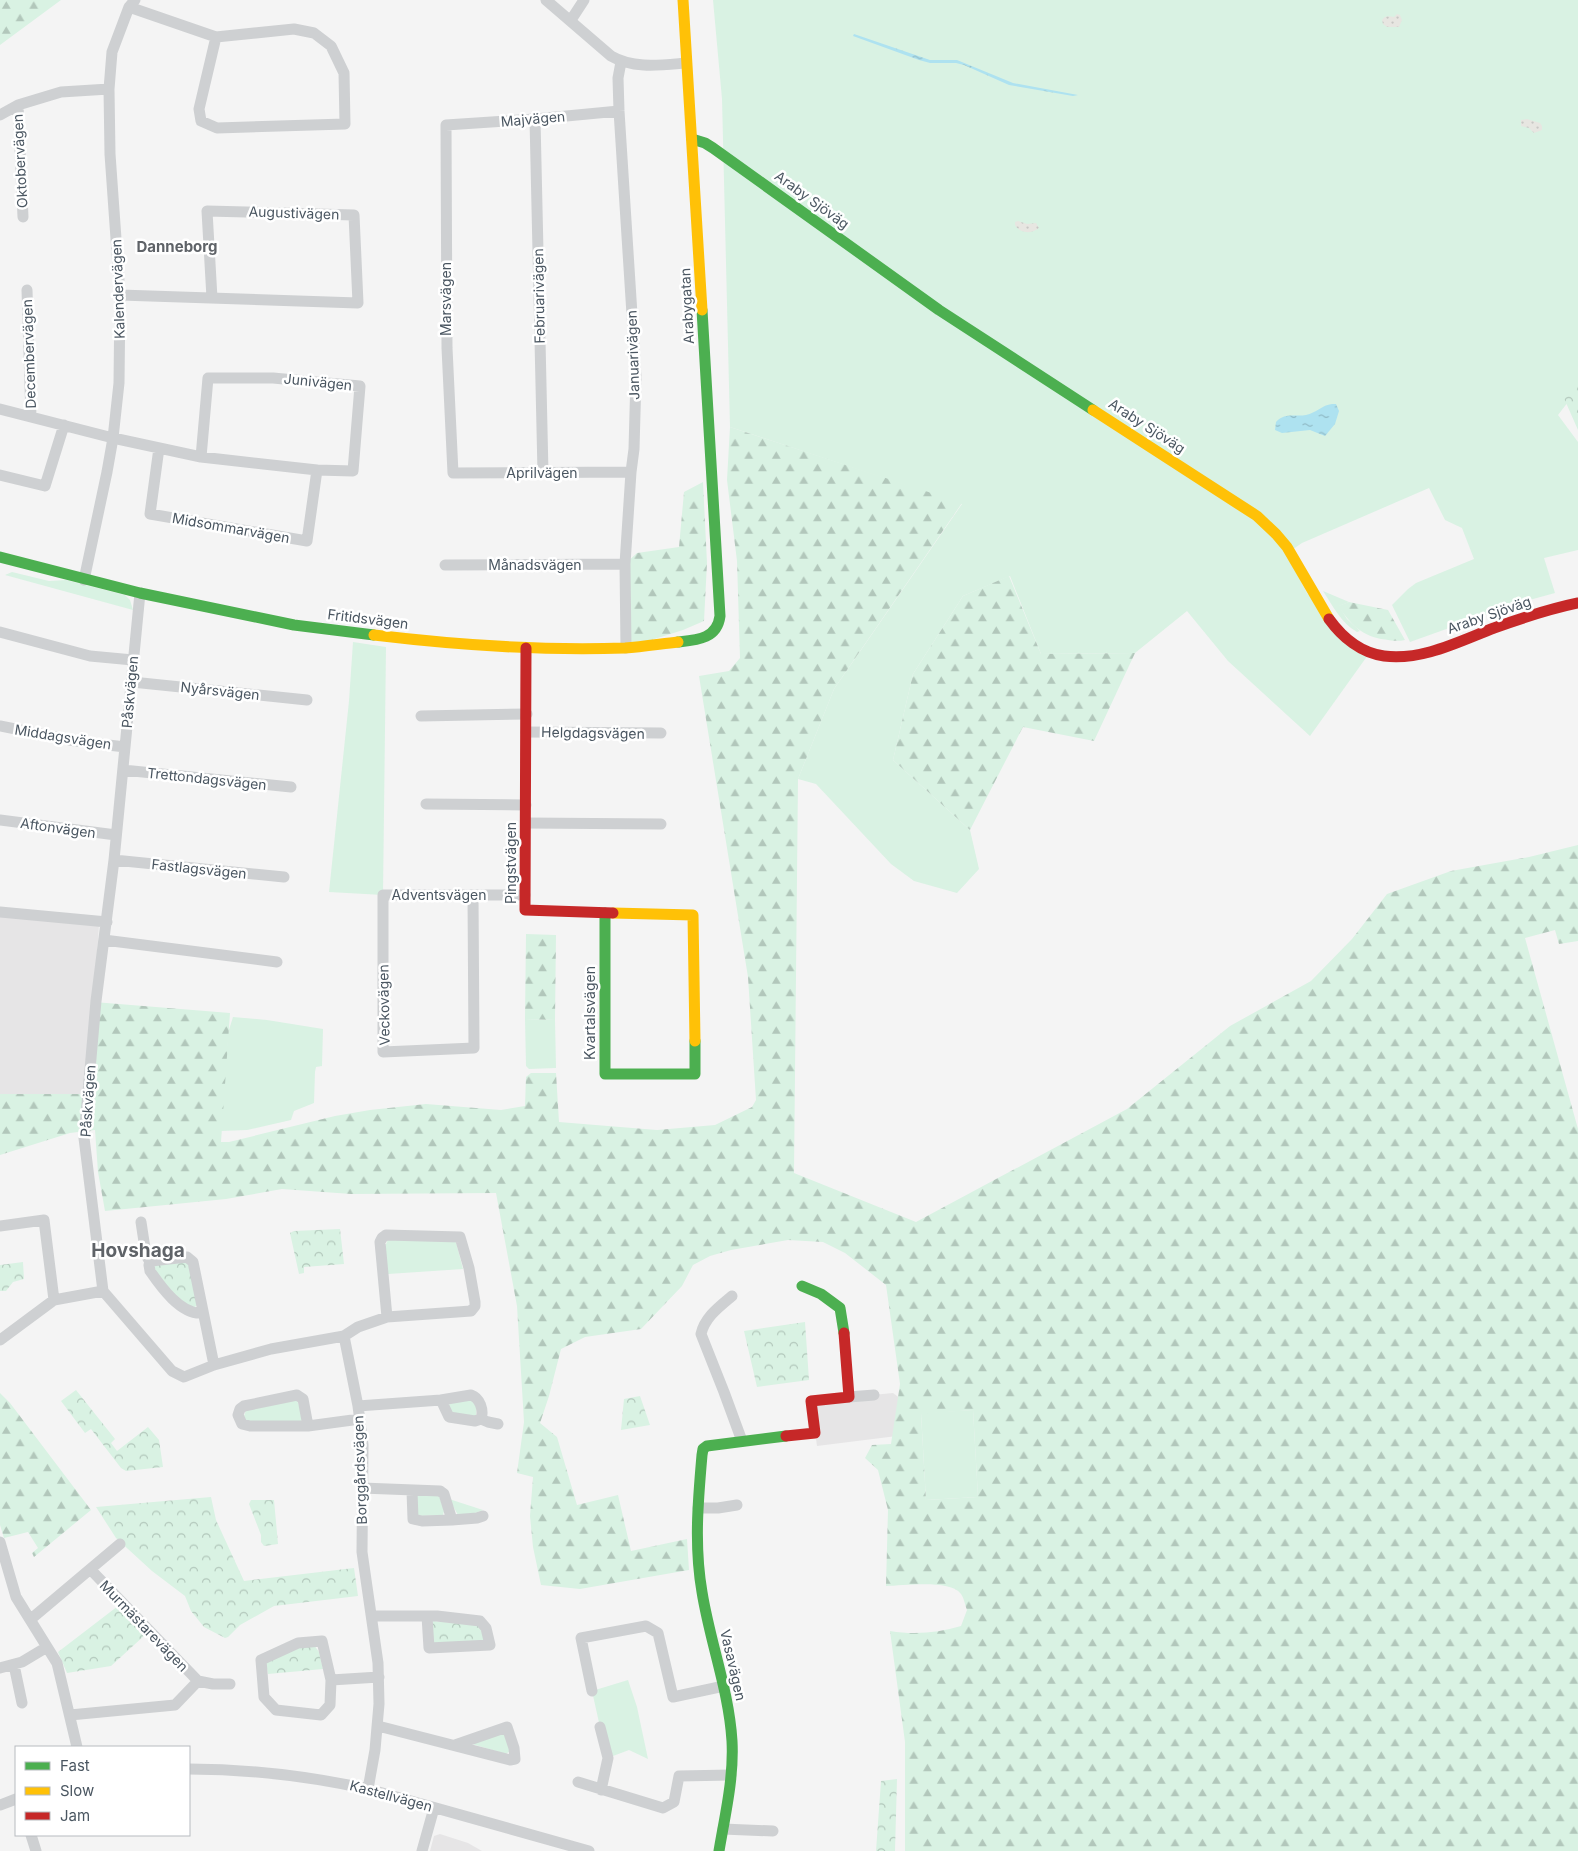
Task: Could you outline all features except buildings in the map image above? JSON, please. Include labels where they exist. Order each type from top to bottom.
[{"type":"street","points":[[546,0],[599,46],[621,62],[636,65],[686,63]]},
{"type":"street","points":[[571,20],[584,0]]},
{"type":"street","name":"Arabygatan","points":[[683,0],[720,611]]},
{"type":"street","points":[[132,3],[216,37],[294,29],[314,33],[331,46],[344,73],[345,124],[217,128],[201,121],[199,109],[216,37]]},
{"type":"street","name":"Kalendervägen","points":[[84,580],[113,438],[119,384],[120,295],[110,154],[109,89],[112,52],[132,3]]},
{"type":"street","name":"Januarivägen","points":[[621,62],[618,78],[619,111],[636,377],[634,449],[630,472],[625,564],[626,648]]},
{"type":"street","points":[[0,115],[18,105],[61,92],[109,89]]},
{"type":"street","name":"Oktobervägen","points":[[18,105],[23,217]]},
{"type":"street","name":"Majvägen","points":[[446,125],[619,111]]},
{"type":"street","name":"Februarivägen","points":[[535,119],[543,473]]},
{"type":"street","name":"Marsvägen","points":[[446,125],[447,348],[452,473]]},
{"type":"street","name":"Araby Sjöväg","points":[[692,139],[713,148],[939,310],[1257,516],[1280,538],[1320,606],[1335,627],[1351,642],[1363,649],[1384,656],[1419,653],[1440,648],[1536,614],[1578,603]]},
{"type":"street","name":"Augustivägen","points":[[120,295],[358,303],[354,215],[207,211],[212,298]]},
{"type":"street","name":"Decembervägen","points":[[27,290],[31,417]]},
{"type":"street","name":"Junivägen","points":[[0,409],[113,438],[201,457],[317,470],[353,471],[360,386],[273,378],[208,378],[201,457]]},
{"type":"street","points":[[0,475],[45,486],[64,425]]},
{"type":"street","name":"Midsommarvägen","points":[[159,448],[150,514],[306,542],[317,470]]},
{"type":"street","name":"Aprilvägen","points":[[452,473],[630,472]]},
{"type":"street","name":"Fritidsvägen","points":[[0,557],[140,593],[294,625],[368,634],[526,648],[626,648],[702,639],[713,635],[718,629],[720,611]]},
{"type":"street","name":"Månadsvägen","points":[[445,565],[625,564]]},
{"type":"street","name":"Påskvägen","points":[[103,1291],[84,1138],[96,1000],[114,860],[140,593]]},
{"type":"street","points":[[0,632],[90,656],[133,660]]},
{"type":"street","name":"Pingstvägen","points":[[526,648],[525,910],[694,914]]},
{"type":"street","name":"Nyårsvägen","points":[[132,682],[307,700]]},
{"type":"street","points":[[422,716],[527,714]]},
{"type":"street","name":"Middagsvägen","points":[[0,726],[75,741],[125,747]]},
{"type":"street","name":"Helgdagsvägen","points":[[526,732],[661,733]]},
{"type":"street","name":"Trettondagsvägen","points":[[123,770],[291,787]]},
{"type":"street","points":[[426,804],[526,805]]},
{"type":"street","name":"Aftonvägen","points":[[0,820],[116,836]]},
{"type":"street","points":[[526,823],[661,824]]},
{"type":"street","name":"Fastlagsvägen","points":[[114,860],[284,877]]},
{"type":"street","name":"Veckovägen","points":[[383,896],[384,1052],[474,1048],[473,895]]},
{"type":"street","name":"Adventsvägen","points":[[383,896],[525,895]]},
{"type":"street","points":[[0,912],[107,922]]},
{"type":"street","name":"Kvartalsvägen","points":[[605,913],[605,1074],[695,1074],[694,914]]},
{"type":"street","points":[[104,940],[276,962]]},
{"type":"street","points":[[0,1226],[44,1220],[54,1300]]},
{"type":"street","points":[[141,1222],[146,1255],[150,1262],[149,1267],[152,1274],[180,1306],[195,1313],[202,1313]]},
{"type":"street","points":[[0,1340],[54,1300],[103,1291],[172,1371],[184,1377],[214,1365],[292,1344],[344,1336],[358,1327],[387,1317],[467,1312],[473,1309],[474,1302],[469,1268],[460,1237],[386,1236],[382,1238],[380,1242],[387,1317]]},
{"type":"street","points":[[150,1262],[152,1260],[184,1257],[191,1259],[214,1365]]},
{"type":"street","points":[[802,1286],[821,1294],[840,1308],[843,1321],[849,1397],[874,1395]]},
{"type":"street","points":[[732,1296],[716,1309],[703,1324],[701,1334],[742,1441]]},
{"type":"street","name":"Borggårdsvägen","points":[[344,1336],[360,1419],[362,1445],[362,1552],[372,1616],[380,1704],[368,1789]]},
{"type":"street","points":[[308,1426],[303,1399],[297,1395],[244,1406],[240,1409],[238,1415],[242,1424],[250,1426],[308,1426],[360,1419]]},
{"type":"street","points":[[358,1406],[471,1396],[479,1400],[482,1414],[481,1419]]},
{"type":"street","name":"Vasavägen","points":[[719,1851],[731,1775],[732,1744],[724,1686],[709,1628],[699,1576],[698,1508],[704,1448],[742,1441],[815,1433],[811,1400],[849,1397]]},
{"type":"street","points":[[441,1400],[449,1417],[474,1421],[481,1419],[498,1424]]},
{"type":"street","points":[[362,1488],[440,1490],[444,1494],[452,1520]]},
{"type":"street","points":[[412,1490],[413,1518],[422,1520],[452,1520],[482,1516]]},
{"type":"street","points":[[698,1508],[718,1508],[737,1505]]},
{"type":"street","points":[[0,1542],[16,1597],[57,1663],[77,1746]]},
{"type":"street","name":"Murmästarevägen","points":[[31,1620],[120,1544]]},
{"type":"street","name":"Murmästarevägen","points":[[91,1570],[198,1681],[230,1684]]},
{"type":"street","points":[[372,1616],[427,1616],[480,1621],[486,1628],[490,1644],[430,1648],[427,1616]]},
{"type":"street","points":[[592,1691],[581,1638],[646,1626],[658,1633],[673,1697],[724,1686]]},
{"type":"street","points":[[322,1640],[331,1680],[330,1705],[321,1715],[276,1710],[264,1696],[261,1660],[298,1644],[322,1640]]},
{"type":"street","points":[[0,1668],[14,1665],[47,1647]]},
{"type":"street","points":[[14,1665],[22,1703]]},
{"type":"street","points":[[331,1680],[378,1677]]},
{"type":"street","name":"Murmästarevägen","points":[[70,1715],[175,1705],[198,1681]]},
{"type":"street","points":[[378,1726],[515,1760],[514,1748],[507,1727],[455,1745]]},
{"type":"street","points":[[600,1727],[608,1758],[601,1790]]},
{"type":"street","name":"Kastellvägen","points":[[190,1769],[236,1769],[276,1773],[368,1789],[589,1851]]},
{"type":"street","points":[[578,1782],[663,1808],[674,1802],[679,1776],[731,1775]]},
{"type":"street","points":[[0,1805],[15,1799]]},
{"type":"street","points":[[422,1851],[434,1808]]},
{"type":"street","points":[[722,1829],[773,1831]]},
{"type":"street","points":[[31,1836],[36,1851]]},
{"type":"shaded area","points":[[0,915],[99,925],[94,1002],[83,1095],[0,1094]]},
{"type":"shaded area","points":[[893,1393],[901,1399],[905,1435],[817,1446],[811,1401]]},
{"type":"shaded area","points":[[440,1834],[468,1843],[482,1851],[430,1851],[434,1836]]},
{"type":"green space","points":[[0,0],[61,0],[0,45]]},
{"type":"green space","points":[[713,0],[1578,0],[1578,394],[1575,393],[1558,415],[1578,442],[1578,550],[1544,558],[1555,593],[1522,602],[1410,642],[1392,605],[1416,583],[1474,559],[1462,528],[1445,520],[1429,488],[1302,543],[1286,554],[1307,593],[1368,655],[1310,736],[1228,661],[1187,611],[1135,653],[1041,654],[1010,576],[963,596],[913,674],[893,760],[970,830],[979,869],[957,893],[914,881],[891,864],[816,784],[798,779],[834,689],[962,504],[730,427],[722,99]]},
{"type":"green space","points":[[1578,376],[1578,430],[1563,396]]},
{"type":"green space","points":[[730,427],[962,503],[834,689],[798,779],[794,1173],[916,1222],[1127,1109],[1230,1026],[1311,981],[1352,939],[1387,894],[1451,871],[1529,857],[1578,845],[1578,941],[1559,944],[1555,930],[1525,938],[1578,1129],[1578,1851],[905,1851],[905,1742],[890,1631],[935,1632],[961,1626],[967,1610],[961,1594],[947,1586],[926,1584],[886,1586],[888,1510],[878,1470],[865,1458],[872,1445],[891,1444],[900,1384],[886,1285],[845,1253],[823,1242],[788,1240],[731,1250],[710,1256],[693,1265],[682,1286],[641,1329],[585,1337],[561,1349],[540,1423],[557,1437],[577,1505],[618,1495],[631,1551],[687,1539],[689,1570],[580,1589],[541,1585],[533,1547],[530,1516],[533,1477],[517,1473],[524,1422],[517,1306],[496,1193],[351,1194],[282,1189],[226,1199],[105,1211],[98,1172],[95,1130],[70,1133],[0,1155],[0,1094],[83,1094],[94,1002],[230,1013],[221,1142],[229,1142],[335,1116],[370,1110],[426,1104],[501,1110],[525,1106],[526,1077],[531,1073],[556,1073],[559,1122],[657,1130],[715,1125],[752,1107],[756,1100],[748,977],[699,676],[729,671],[740,658],[737,561],[727,480]],"holes":[[[973,1410],[978,1497],[926,1500],[921,1414]]]},
{"type":"green space","points":[[703,482],[707,563],[704,621],[683,630],[626,648],[625,564],[637,553],[679,547],[684,492]]},
{"type":"green space","points":[[12,572],[49,581],[66,580],[125,595],[130,600],[133,610],[5,575]]},
{"type":"green space","points":[[1009,576],[1041,654],[1135,653],[1094,741],[1023,727],[970,830],[893,760],[913,674],[963,596]]},
{"type":"green space","points":[[1323,591],[1349,602],[1339,606],[1347,619],[1360,631],[1357,632],[1346,624]]},
{"type":"green space","points":[[1349,602],[1388,610],[1405,640],[1381,639],[1361,631],[1338,606]]},
{"type":"green space","points":[[353,642],[386,647],[383,895],[329,892],[349,701]]},
{"type":"green space","points":[[526,934],[556,935],[555,1020],[525,1019]]},
{"type":"green space","points":[[233,1017],[267,1020],[323,1029],[322,1066],[316,1067],[314,1103],[294,1111],[291,1120],[247,1130],[221,1131],[228,1033]]},
{"type":"green space","points":[[525,1019],[555,1020],[556,1068],[529,1069],[526,1066]]},
{"type":"green space","points":[[340,1229],[344,1264],[304,1267],[304,1273],[299,1274],[290,1233],[294,1231]]},
{"type":"green space","points":[[388,1239],[456,1242],[463,1269],[388,1274],[385,1247]]},
{"type":"green space","points":[[183,1260],[189,1264],[197,1305],[195,1307],[183,1305],[155,1272],[154,1267],[156,1264]]},
{"type":"green space","points":[[23,1262],[24,1279],[13,1282],[6,1291],[0,1291],[0,1265]]},
{"type":"green space","points":[[805,1322],[809,1380],[757,1387],[744,1331]]},
{"type":"green space","points":[[76,1390],[115,1439],[111,1443],[117,1451],[148,1427],[159,1440],[163,1467],[126,1471],[121,1468],[91,1429],[85,1433],[61,1401]]},
{"type":"green space","points":[[0,1393],[10,1403],[91,1510],[34,1557],[32,1553],[38,1548],[28,1532],[4,1538],[0,1525]]},
{"type":"green space","points":[[640,1396],[650,1425],[621,1430],[624,1399]]},
{"type":"green space","points":[[297,1400],[303,1418],[301,1421],[246,1421],[244,1416],[246,1410]]},
{"type":"green space","points":[[471,1400],[477,1407],[476,1415],[451,1415],[448,1409],[450,1402]]},
{"type":"green space","points":[[973,1410],[978,1497],[926,1500],[921,1413]]},
{"type":"green space","points":[[417,1495],[439,1495],[444,1511],[443,1515],[419,1516],[416,1513]]},
{"type":"green space","points":[[211,1497],[216,1520],[244,1581],[354,1568],[358,1596],[274,1606],[240,1625],[225,1638],[204,1627],[191,1611],[185,1596],[152,1571],[116,1538],[96,1507]]},
{"type":"green space","points":[[449,1499],[483,1510],[458,1515]]},
{"type":"green space","points":[[251,1500],[274,1500],[278,1544],[264,1546],[261,1542],[261,1535],[249,1504]]},
{"type":"green space","points":[[118,1606],[145,1635],[111,1666],[67,1673],[58,1652]]},
{"type":"green space","points":[[433,1621],[479,1625],[485,1639],[481,1642],[435,1644],[432,1640]]},
{"type":"green space","points":[[314,1645],[319,1652],[323,1669],[268,1674],[266,1663],[302,1646]]},
{"type":"green space","points":[[628,1680],[637,1707],[648,1759],[629,1750],[613,1756],[600,1727],[592,1691]]},
{"type":"green space","points":[[500,1733],[504,1734],[510,1751],[506,1754],[472,1744]]},
{"type":"green space","points":[[897,1779],[895,1851],[876,1851],[881,1781]]},
{"type":"sand","points":[[1397,14],[1400,15],[1402,20],[1399,27],[1387,27],[1383,24],[1382,20],[1384,17],[1394,17]]},
{"type":"sand","points":[[1527,119],[1540,123],[1542,130],[1534,133],[1529,128],[1521,126],[1521,120]]},
{"type":"sand","points":[[1015,222],[1027,224],[1036,223],[1039,228],[1030,232],[1020,230],[1015,225]]},
{"type":"water","points":[[854,34],[930,60],[957,60],[1013,83],[1078,95],[1073,96],[1009,85],[964,65],[956,63],[930,63],[919,60],[853,36]]},
{"type":"water","points":[[1336,404],[1339,411],[1335,424],[1325,436],[1310,430],[1282,433],[1275,430],[1276,422],[1283,417],[1306,415]]},
{"type":"traffic: fast","points":[[692,139],[713,148],[939,310],[1093,410]]},
{"type":"traffic: fast","points":[[678,642],[699,639],[710,634],[718,624],[720,616],[702,310]]},
{"type":"traffic: fast","points":[[0,557],[140,593],[294,625],[374,635]]},
{"type":"traffic: fast","points":[[605,913],[605,1074],[695,1074],[695,1041]]},
{"type":"traffic: fast","points":[[802,1286],[821,1294],[840,1308],[844,1333]]},
{"type":"traffic: fast","points":[[719,1851],[730,1783],[732,1741],[727,1704],[705,1611],[698,1558],[699,1489],[702,1455],[703,1449],[707,1446],[786,1436]]},
{"type":"traffic: slow","points":[[683,0],[702,310]]},
{"type":"traffic: slow","points":[[1093,410],[1257,516],[1287,547],[1329,619]]},
{"type":"traffic: slow","points":[[374,635],[436,642],[562,649],[625,648],[678,642]]},
{"type":"traffic: slow","points":[[613,913],[693,915],[695,1041]]},
{"type":"traffic: jam","points":[[1329,619],[1346,638],[1360,648],[1384,656],[1398,657],[1427,653],[1515,621],[1578,603]]},
{"type":"traffic: jam","points":[[526,648],[525,910],[613,913]]},
{"type":"traffic: jam","points":[[786,1436],[815,1433],[811,1401],[849,1397],[844,1333]]},
{"type":"district","name":"Danneborg","points":[[177,247]]},
{"type":"district","name":"Hovshaga","points":[[138,1250]]}]
